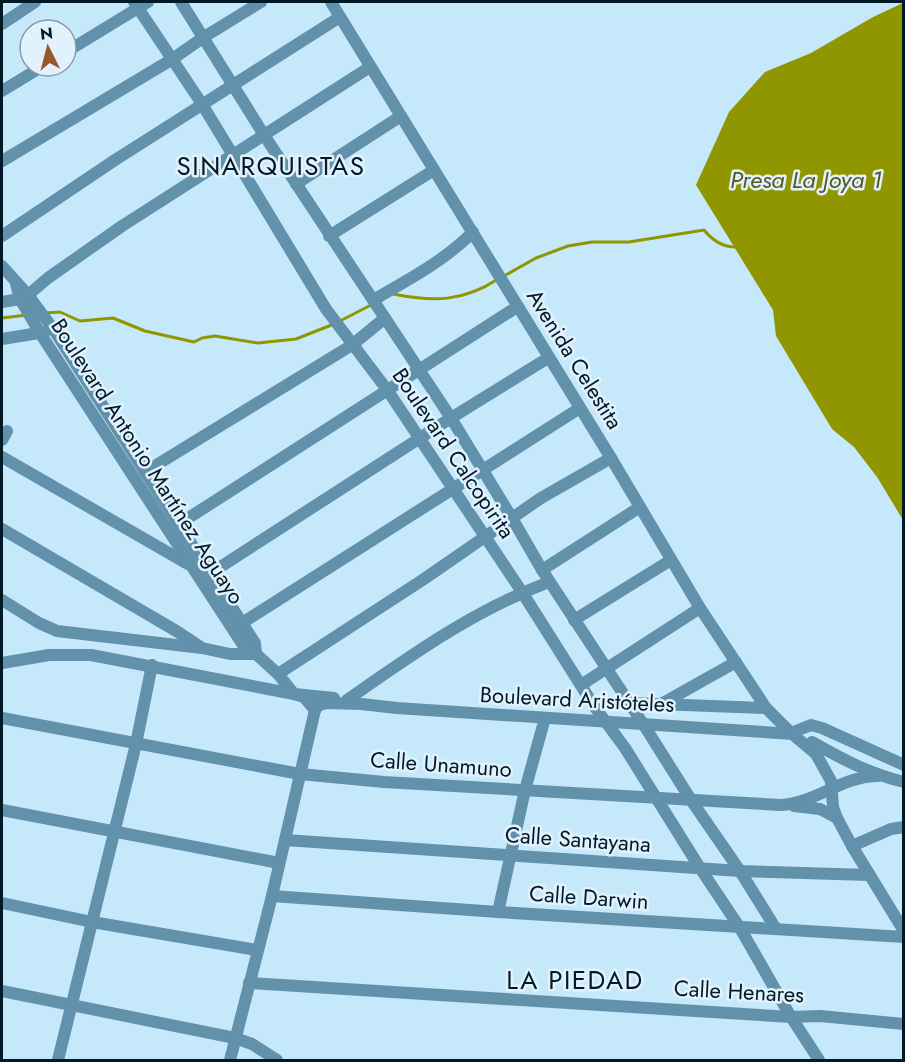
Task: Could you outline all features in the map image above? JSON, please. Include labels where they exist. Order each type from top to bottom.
[{"type":"street","points":[[2,24],[35,2]]},
{"type":"street","name":"Boulevard Calcopirita","points":[[181,2],[329,236],[451,418],[549,582],[740,871],[776,930]]},
{"type":"street","points":[[2,161],[171,60],[261,2]]},
{"type":"street","name":"Avenida Celestita","points":[[331,2],[611,458],[700,608],[766,708],[791,733]]},
{"type":"street","points":[[78,44],[140,4]]},
{"type":"street","name":"Boulevard Calcopirita","points":[[140,4],[171,60],[202,104],[327,309],[420,438],[581,685],[625,748],[740,928],[791,1017],[819,1060]]},
{"type":"street","points":[[2,236],[202,104],[340,17]]},
{"type":"street","points":[[2,302],[28,305],[84,252],[232,154],[370,67]]},
{"type":"street","points":[[2,91],[23,78]]},
{"type":"street","points":[[296,184],[401,116]]},
{"type":"street","points":[[329,236],[434,170]]},
{"type":"street","points":[[145,472],[352,345],[378,308],[473,232]]},
{"type":"street","name":"Boulevard Antonio Martínez Aguayo","points":[[2,266],[28,305],[40,333],[243,645],[278,674],[294,694]]},
{"type":"street","name":"Boulevard Antonio Martínez Aguayo","points":[[28,305],[44,317],[54,330],[242,622],[255,643],[256,654]]},
{"type":"street","points":[[179,524],[518,307]]},
{"type":"street","points":[[2,339],[54,330]]},
{"type":"street","points":[[211,573],[548,357]]},
{"type":"street","points":[[242,622],[580,408]]},
{"type":"street","points":[[2,457],[191,567]]},
{"type":"street","points":[[278,674],[424,579],[541,498],[611,458]]},
{"type":"street","points":[[542,570],[640,507]]},
{"type":"street","points":[[2,529],[202,648]]},
{"type":"street","points":[[574,620],[671,560]]},
{"type":"street","points":[[347,700],[451,629],[522,592],[549,582]]},
{"type":"street","points":[[2,600],[39,623],[57,631],[202,648],[230,654],[256,654]]},
{"type":"street","points":[[581,685],[700,608]]},
{"type":"street","name":"Boulevard Aristóteles","points":[[2,663],[48,655],[91,655],[294,694],[347,700],[361,704]]},
{"type":"street","points":[[662,703],[736,663]]},
{"type":"street","points":[[58,1060],[136,744],[152,665]]},
{"type":"street","name":"Boulevard Aristóteles","points":[[294,694],[304,697],[315,710],[326,703],[361,704],[791,733],[854,766],[878,776],[903,782]]},
{"type":"street","points":[[630,703],[766,708]]},
{"type":"street","points":[[230,1060],[272,896],[315,710]]},
{"type":"street","name":"Calle Unamuno","points":[[2,718],[300,774],[384,782],[657,799],[790,804],[807,801],[855,778],[878,776]]},
{"type":"street","points":[[498,912],[525,790],[545,718]]},
{"type":"street","name":"Boulevard Aristóteles","points":[[791,733],[811,725],[822,728],[903,765]]},
{"type":"street","points":[[791,733],[816,754],[831,781],[833,807],[837,818],[903,931]]},
{"type":"street","points":[[790,804],[820,809],[837,818]]},
{"type":"street","points":[[2,810],[279,863]]},
{"type":"street","points":[[852,846],[891,829],[903,827]]},
{"type":"street","name":"Calle Santayana","points":[[285,840],[740,871],[869,874]]},
{"type":"street","name":"Calle Darwin","points":[[272,896],[903,937]]},
{"type":"street","points":[[2,903],[92,922],[257,950]]},
{"type":"street","name":"Calle Henares","points":[[249,983],[791,1017],[820,1016],[903,1024]]},
{"type":"street","points":[[2,991],[235,1038],[252,1044],[277,1060]]},
{"type":"water","name":"Presa La Joya 1","points":[[904,3],[903,520],[877,477],[854,447],[832,429],[776,336],[773,310],[696,185],[729,112],[765,72],[811,53],[873,17]]},
{"type":"waterway","points":[[504,276],[536,258],[568,246],[592,242],[629,242],[704,230],[719,243],[738,247]]},
{"type":"waterway","points":[[393,294],[421,298],[447,298],[472,292],[498,279]]},
{"type":"waterway","points":[[340,321],[371,305]]},
{"type":"waterway","points":[[45,313],[60,312],[80,321],[113,318],[145,331],[194,342],[215,336],[258,343],[296,339],[334,324]]},
{"type":"waterway","points":[[2,318],[27,315]]},
{"type":"district","name":"SINARQUISTAS","points":[[271,166]]},
{"type":"district","name":"LA PIEDAD","points":[[575,980]]}]
